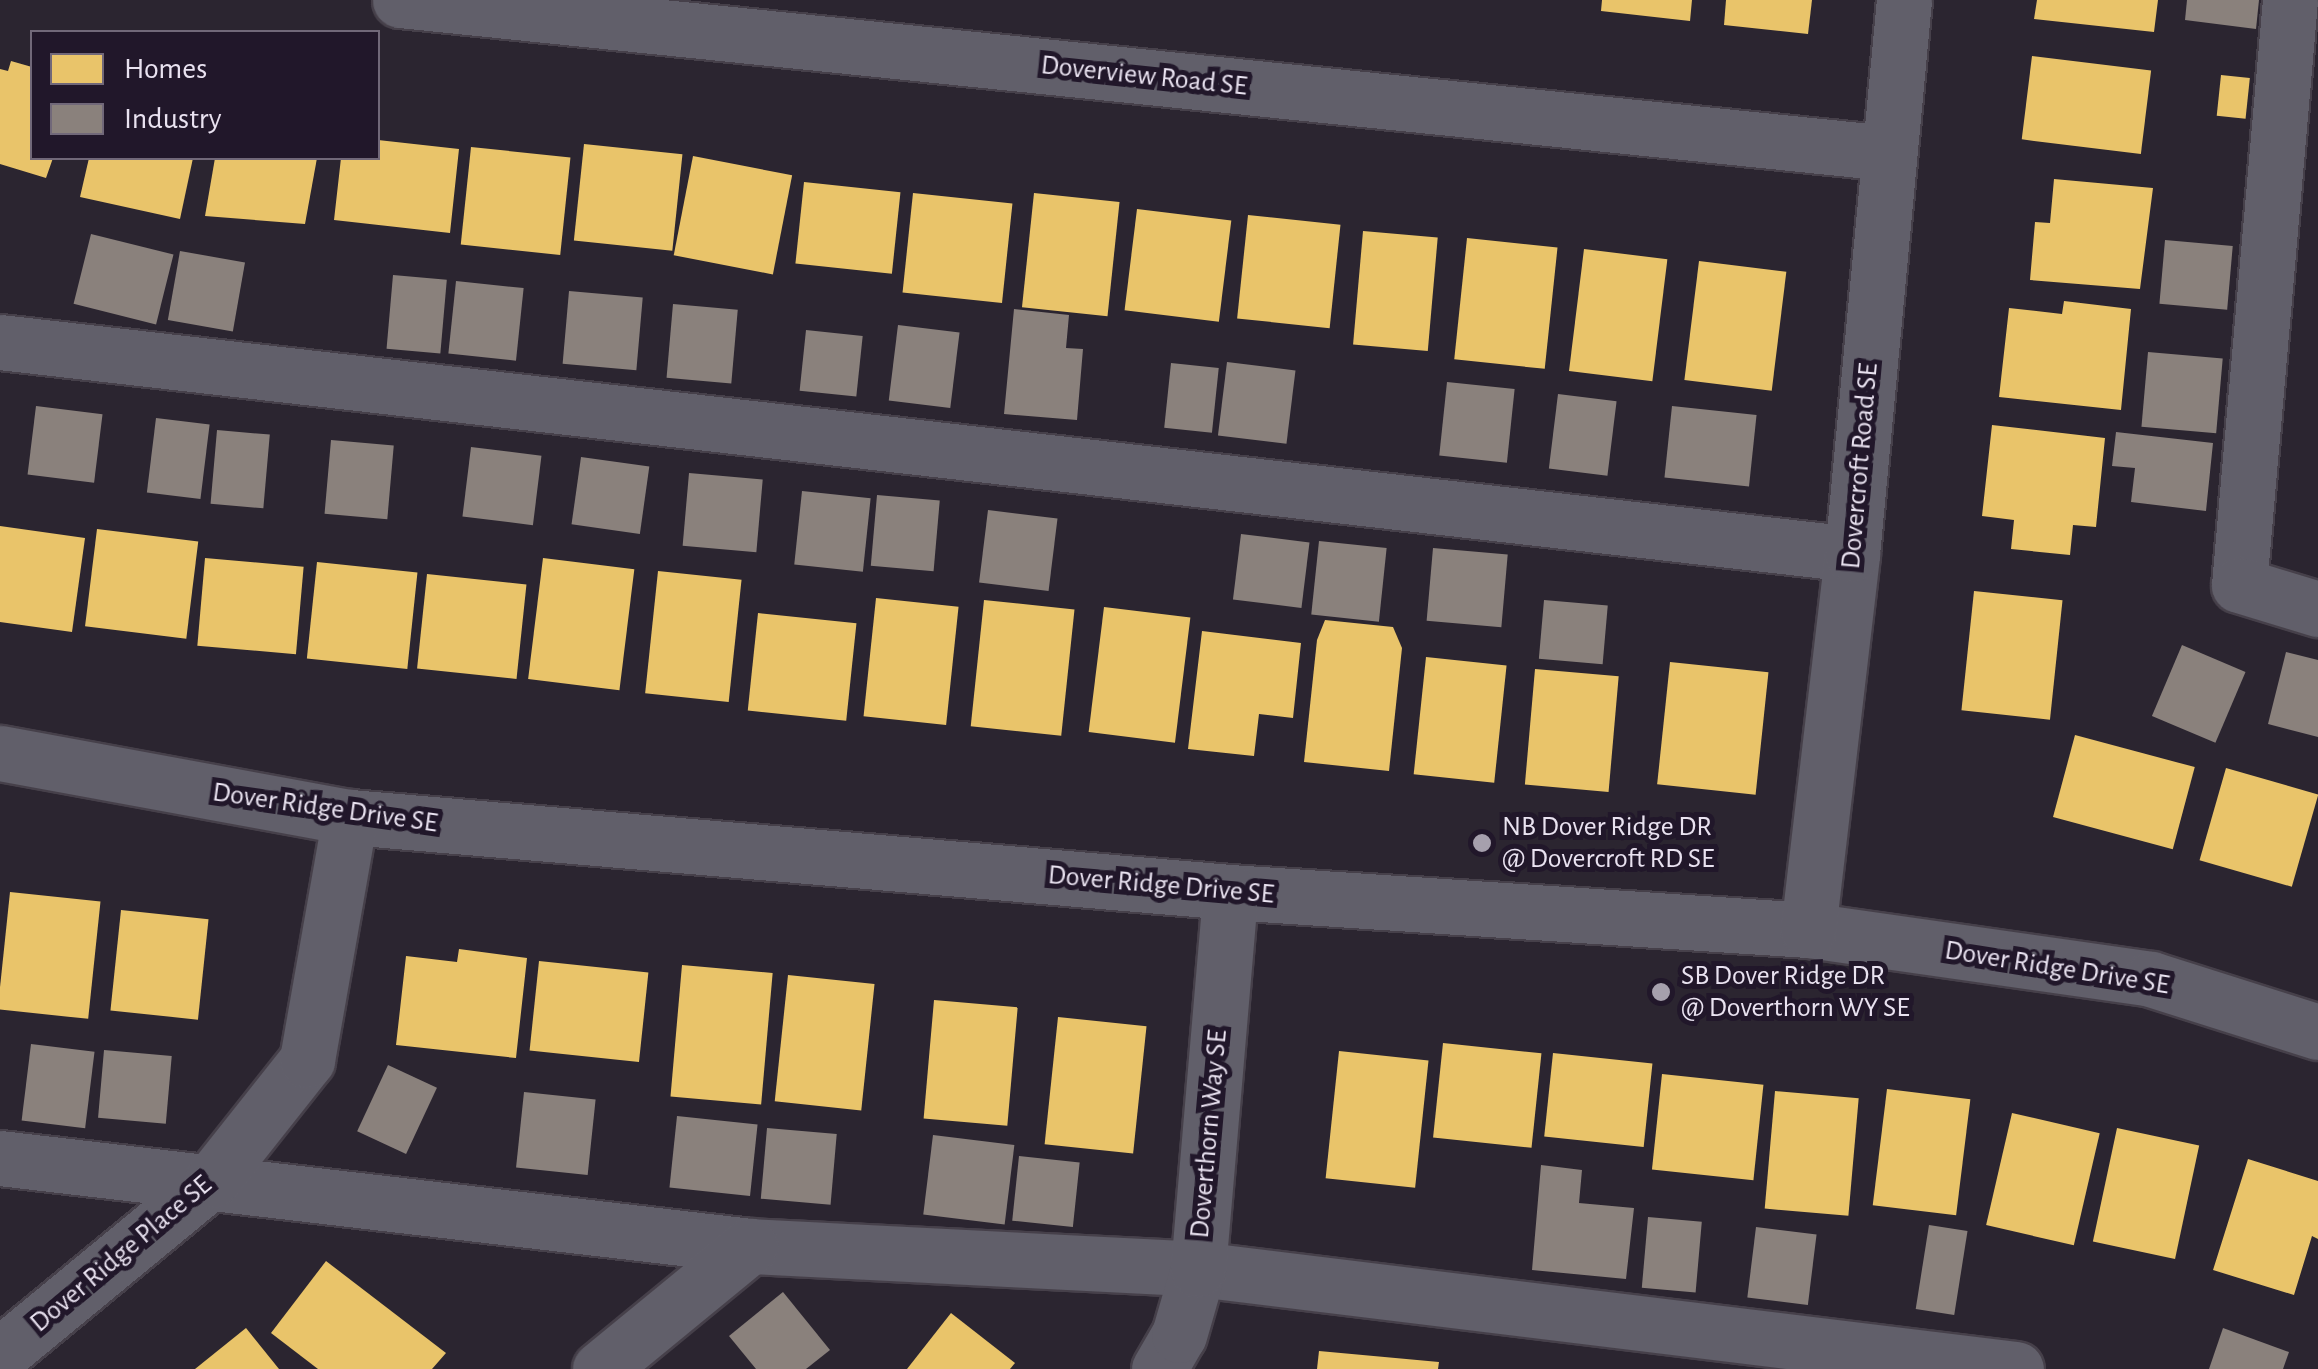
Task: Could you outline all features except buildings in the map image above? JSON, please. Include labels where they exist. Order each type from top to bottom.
[{"type":"street","name":"Doverview Road SE","points":[[400,0],[1889,153]]},
{"type":"street","name":"Dovercroft Road SE","points":[[1808,930],[1852,554],[1904,0]]},
{"type":"street","points":[[2290,0],[2239,585],[2318,609]]},
{"type":"street","points":[[0,342],[1852,554]]},
{"type":"street","name":"Dover Ridge Drive SE","points":[[0,752],[350,817],[1230,892],[1808,930],[2152,979],[2318,1032]]},
{"type":"street","name":"Dover Ridge Place SE","points":[[0,1355],[212,1180],[306,1060],[350,817]]},
{"type":"street","name":"Doverthorn Way SE","points":[[1159,1369],[1179,1335],[1198,1269],[1230,892]]},
{"type":"street","points":[[0,1158],[750,1246],[1198,1269],[2016,1369]]},
{"type":"street","points":[[600,1369],[750,1246]]},
{"type":"place","name":"NB Dover Ridge DR @ Dovercroft RD SE","points":[[1482,843]]},
{"type":"place","name":"SB Dover Ridge DR @ Doverthorn WY SE","points":[[1661,992]]}]
